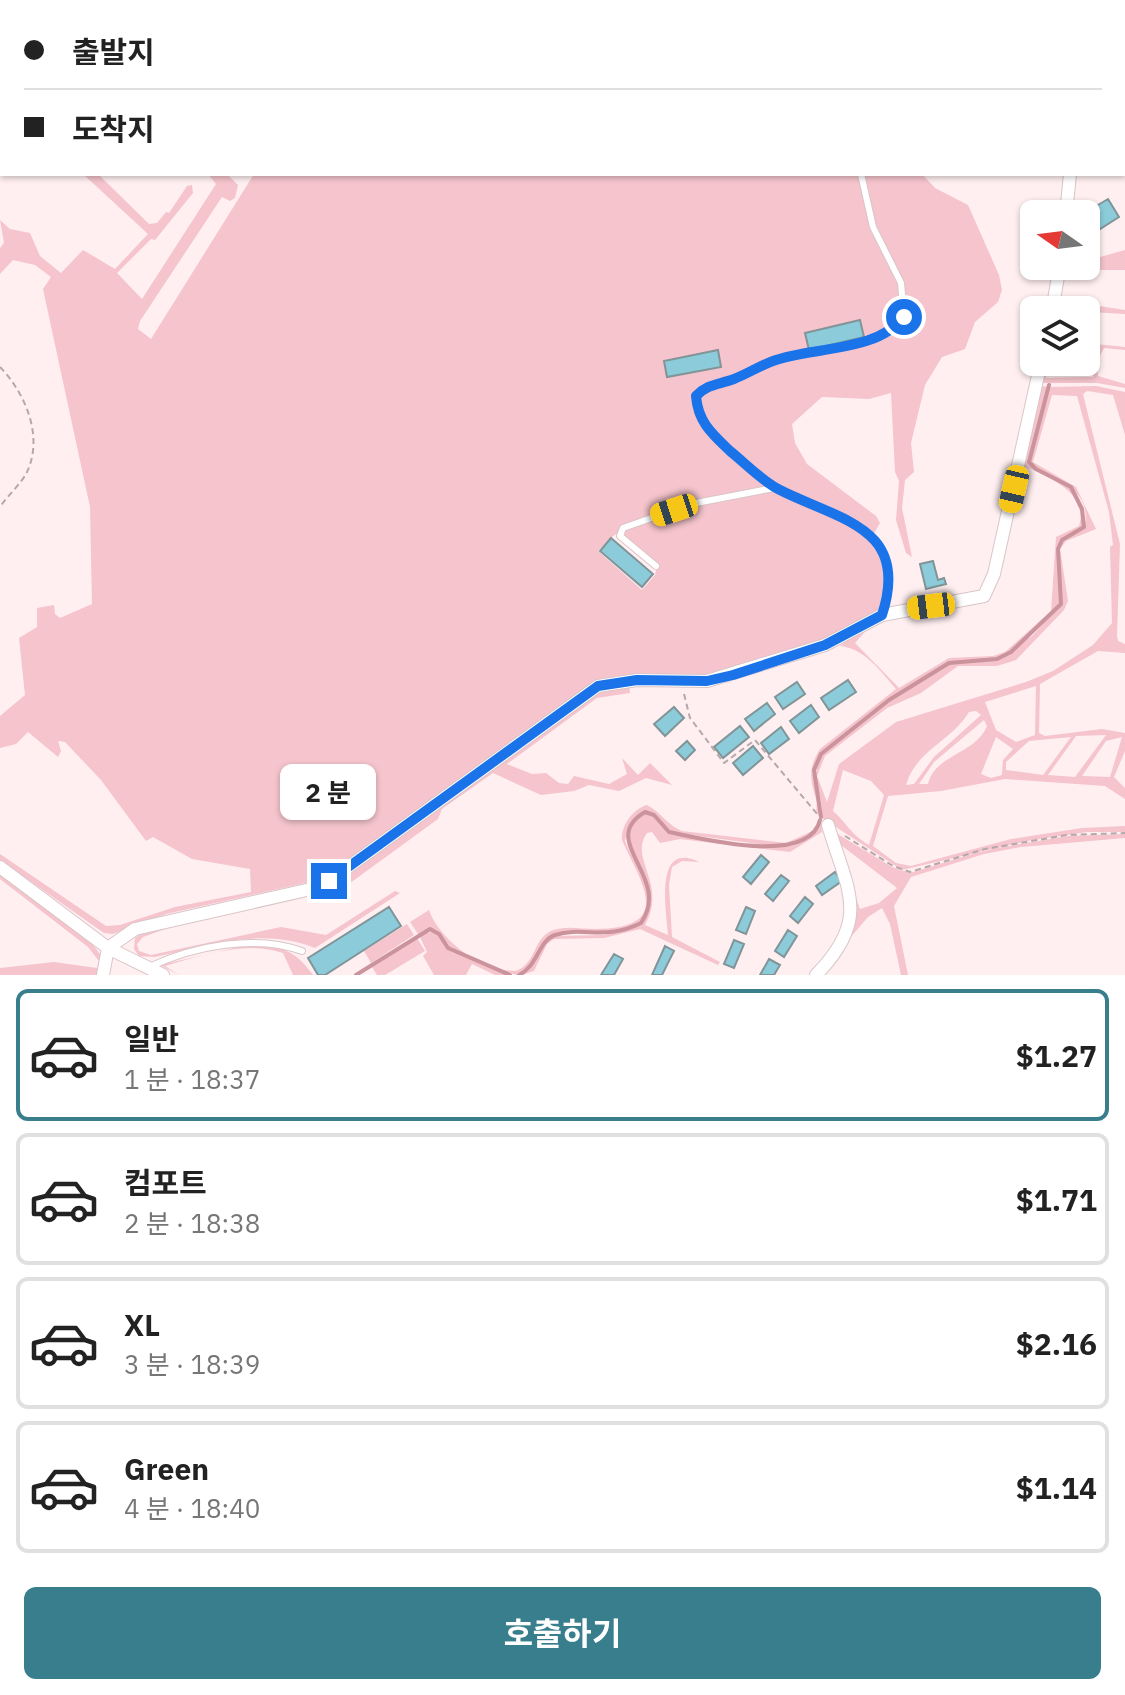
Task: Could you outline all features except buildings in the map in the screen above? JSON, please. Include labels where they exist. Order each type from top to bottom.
[{"type":"street","points":[[1067,200],[1070,176]]},
{"type":"street","points":[[103,975],[108,948],[135,929],[311,889],[329,881],[598,686],[637,680],[707,681],[825,645],[882,615],[984,596],[994,574],[1038,376]]},
{"type":"street","points":[[816,975],[843,943],[851,911],[849,888],[833,851],[828,825]]},
{"type":"street","points":[[0,867],[108,948],[163,975]]},
{"type":"lane","points":[[861,176],[873,227],[901,283],[904,317],[896,327],[878,338],[774,361],[732,380],[705,387],[696,396],[697,409],[708,432],[774,488],[830,509],[882,550],[891,578],[882,615]]},
{"type":"lane","points":[[656,566],[620,536],[623,528],[691,504],[774,488]]},
{"type":"lane","points":[[149,967],[168,959],[233,945],[265,942],[302,951]]},
{"type":"path","points":[[0,367],[24,403],[32,440],[27,471],[0,507]]},
{"type":"path","points":[[684,682],[685,705],[690,718],[724,763],[755,740],[784,779],[828,825],[893,866],[910,872],[995,847],[1067,835],[1125,833]]},
{"type":"shaded area","points":[[85,176],[100,176],[149,224],[157,223],[166,212],[169,213],[187,186],[192,185],[193,193],[155,240],[151,239],[117,273],[142,299],[216,184],[210,176],[229,176],[238,185],[235,198],[230,201],[222,197],[140,321],[138,329],[151,339],[253,176],[859,176],[871,228],[900,284],[902,316],[877,336],[796,353],[704,385],[694,396],[695,409],[707,433],[771,487],[701,500],[655,513],[634,522],[615,535],[598,551],[642,590],[655,575],[657,566],[622,536],[624,529],[692,506],[774,489],[851,525],[881,551],[889,578],[881,613],[854,622],[825,641],[710,679],[591,684],[323,879],[166,914],[113,934],[104,933],[0,860],[0,854],[106,926],[120,925],[175,907],[251,892],[250,869],[192,859],[153,837],[146,841],[101,780],[65,742],[58,741],[61,751],[58,757],[28,732],[16,744],[0,748],[0,716],[25,695],[19,638],[37,627],[37,608],[54,605],[55,614],[60,618],[92,604],[90,507],[43,289],[51,277],[35,265],[13,260],[0,274],[0,248],[4,243],[0,220],[10,229],[30,233],[40,256],[61,273],[83,250],[115,269],[148,234]]},
{"type":"shaded area","points":[[862,176],[924,176],[935,188],[968,205],[999,275],[1002,290],[998,302],[975,322],[965,349],[942,357],[925,385],[911,443],[914,472],[905,480],[902,508],[912,557],[906,553],[896,520],[899,481],[895,472],[891,393],[869,399],[822,397],[792,424],[795,443],[807,464],[876,516],[880,523],[872,537],[831,507],[775,486],[710,430],[703,421],[697,397],[706,388],[768,364],[846,349],[879,338],[906,318],[903,283],[874,227]]},
{"type":"shaded area","points":[[1125,250],[1125,270],[1100,270],[1100,257]]},
{"type":"shaded area","points":[[1061,280],[1063,280],[1061,296],[1058,296]]},
{"type":"shaded area","points":[[1100,306],[1125,310],[1125,314],[1100,313]]},
{"type":"shaded area","points":[[1100,344],[1125,347],[1125,350],[1104,348],[1100,355]]},
{"type":"shaded area","points":[[1042,376],[1098,376],[1125,384],[1125,388],[1097,383],[1042,383],[1042,386],[1048,387],[1048,393],[1028,462],[1035,470],[1071,488],[1076,501],[1054,480],[1023,466]]},
{"type":"shaded area","points":[[1096,386],[1125,392],[1125,435],[1113,395],[1087,391],[1083,394],[1120,544],[1117,636],[1118,641],[1125,644],[1125,653],[1098,651],[1040,684],[1039,733],[1045,736],[1102,729],[1125,733],[1125,751],[1114,777],[1125,788],[1125,799],[1105,786],[1005,779],[941,791],[888,796],[873,846],[896,863],[911,866],[1011,839],[1082,828],[1125,826],[1125,832],[1087,832],[1027,841],[902,870],[822,818],[816,778],[818,763],[822,755],[890,701],[950,664],[997,659],[1032,636],[1062,604],[1058,556],[1060,544],[1085,527],[1085,512],[1082,500],[1075,492],[1030,462],[1050,387]],"holes":[[[1052,395],[1077,396],[1109,512],[1113,545],[1110,547],[1112,623],[1093,645],[1053,671],[896,722],[839,764],[827,802],[817,776],[825,756],[887,708],[921,693],[958,666],[997,666],[1016,660],[1064,610],[1068,601],[1060,549],[1066,541],[1096,529],[1076,487],[1033,462]],[[1036,686],[1035,735],[1016,742],[996,730],[985,702]],[[976,711],[981,715],[934,757],[914,784],[906,785],[918,763],[969,712]],[[984,720],[987,726],[974,743],[938,767],[928,784],[919,784],[934,762]],[[1106,735],[1075,777],[1048,775],[1076,736]],[[996,737],[1013,749],[1003,760],[1002,775],[991,778],[981,774]],[[1071,737],[1043,775],[1006,770],[1006,762],[1029,741]],[[1122,737],[1110,777],[1082,776],[1106,741]],[[843,770],[871,781],[884,795],[869,845],[833,811]]]},
{"type":"shaded area","points":[[1080,510],[1084,526],[1062,539],[1057,549],[1060,604],[1010,652],[997,658],[949,662],[889,699],[821,753],[813,770],[820,817],[811,774],[820,749],[896,689],[865,656],[840,646],[868,624],[870,626],[855,643],[899,688],[949,658],[993,656],[1005,652],[1051,611],[1056,537],[1079,526]]},
{"type":"shaded area","points":[[629,685],[630,693],[597,698],[507,764],[532,774],[546,773],[559,783],[568,784],[574,776],[609,784],[627,774],[622,758],[638,775],[650,763],[672,785],[646,778],[619,791],[589,785],[574,791],[541,795],[493,773],[442,809],[438,819],[346,886],[191,921],[313,891],[601,690]]},
{"type":"shaded area","points":[[647,805],[682,831],[786,843],[817,829],[802,841],[780,847],[669,832],[655,815],[644,811],[629,825],[625,841],[648,890],[647,911],[641,922],[617,930],[554,934],[548,937],[524,971],[517,975],[492,968],[449,947],[435,929],[418,934],[410,922],[429,910],[442,933],[464,952],[489,966],[515,971],[527,963],[541,940],[551,931],[620,927],[636,921],[644,912],[646,900],[622,834],[629,818]]},
{"type":"shaded area","points":[[645,813],[654,816],[669,833],[753,847],[797,843],[813,835],[821,821],[822,832],[790,852],[680,839],[660,843],[652,832],[647,833],[642,852],[652,897],[645,925],[668,935],[665,895],[669,869],[675,861],[685,858],[699,862],[682,861],[672,867],[669,885],[672,937],[720,962],[718,965],[640,929],[604,938],[554,939],[547,944],[534,971],[521,975],[529,971],[546,943],[555,936],[605,935],[642,923],[649,906],[649,890],[629,836],[633,824]]},
{"type":"shaded area","points":[[836,833],[892,867],[910,873],[985,850],[1068,836],[1125,834],[1125,838],[1021,847],[984,854],[911,877],[894,906],[908,975],[901,975],[890,924],[882,908],[868,917],[849,939],[853,895],[834,845]],"holes":[[[837,842],[897,888],[879,903],[860,909]]]},
{"type":"shaded area","points":[[0,875],[84,936],[101,956],[102,975],[0,975],[0,968],[54,962],[97,968],[99,961],[88,947],[0,879]]},
{"type":"shaded area","points":[[395,891],[400,893],[315,948],[295,942],[255,938],[215,943],[155,957],[139,956],[134,949],[135,938],[142,933],[180,924],[143,937],[137,944],[139,951],[151,955],[281,927],[326,935]]},
{"type":"shaded area","points":[[407,924],[414,935],[371,963],[364,951]]},
{"type":"shaded area","points":[[434,931],[448,948],[506,975],[495,975],[472,964],[466,975],[434,975],[423,956],[427,952],[419,935]]},
{"type":"shaded area","points":[[417,938],[425,951],[385,975],[377,975],[372,967]]},
{"type":"shaded area","points":[[247,945],[285,950],[299,959],[313,975],[293,975],[283,953],[254,948],[224,951],[165,966],[179,975],[160,965]]},
{"type":"waterway","points":[[821,817],[814,770],[821,754],[889,700],[949,663],[997,659],[1011,652],[1061,604],[1058,549],[1062,540],[1084,527],[1082,509],[1071,487],[1036,469],[1029,462],[1049,385]]},
{"type":"waterway","points":[[519,975],[530,966],[549,938],[555,935],[616,931],[641,923],[648,906],[648,890],[628,835],[632,823],[645,812],[654,815],[669,832],[753,846],[797,842],[812,834],[820,820]]},
{"type":"waterway","points":[[356,975],[430,929],[439,934],[448,948],[510,975]]},
{"type":"route","points":[[329,881],[580,696],[598,686],[637,680],[707,681],[733,675],[825,645],[882,615],[891,578],[882,550],[853,524],[830,509],[774,488],[708,432],[697,409],[696,396],[705,387],[732,380],[774,361],[878,338],[896,327],[904,317]]}]
